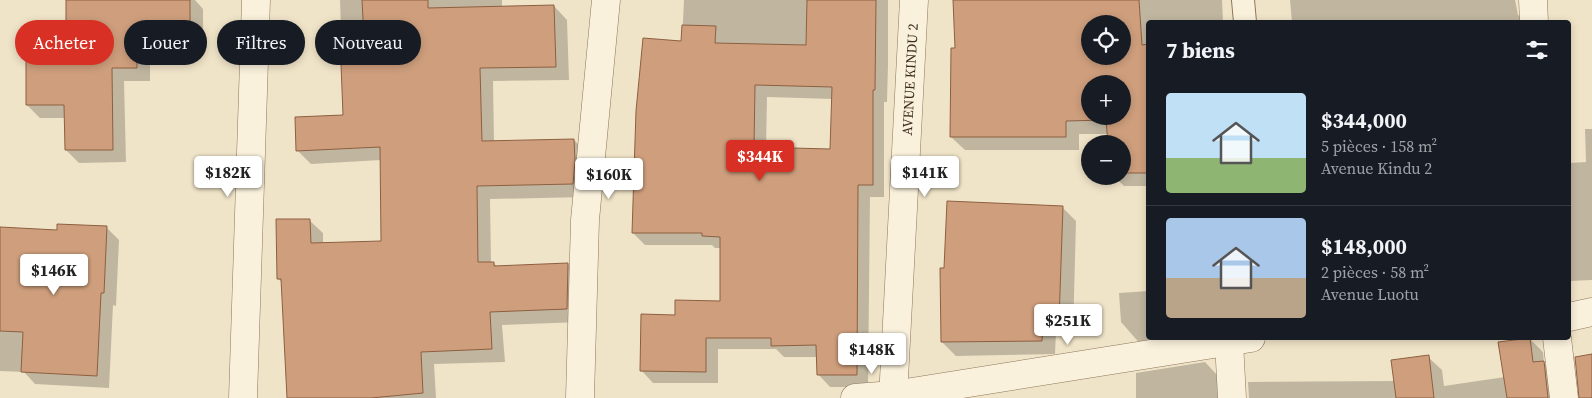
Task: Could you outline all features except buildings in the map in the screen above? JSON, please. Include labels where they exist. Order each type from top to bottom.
[{"type":"street","points":[[243,398],[256,0]]},
{"type":"street","points":[[580,398],[585,220],[606,0]]},
{"type":"street","name":"AVENUE KINDU 2","points":[[893,396],[914,0]]},
{"type":"street","points":[[1533,0],[1534,20]]},
{"type":"street","points":[[1571,317],[1592,312]]},
{"type":"street","points":[[855,398],[893,396],[1240,340],[1232,398]]},
{"type":"street","points":[[1557,340],[1564,398]]},
{"type":"lane","points":[[1243,0],[1245,20]]}]
